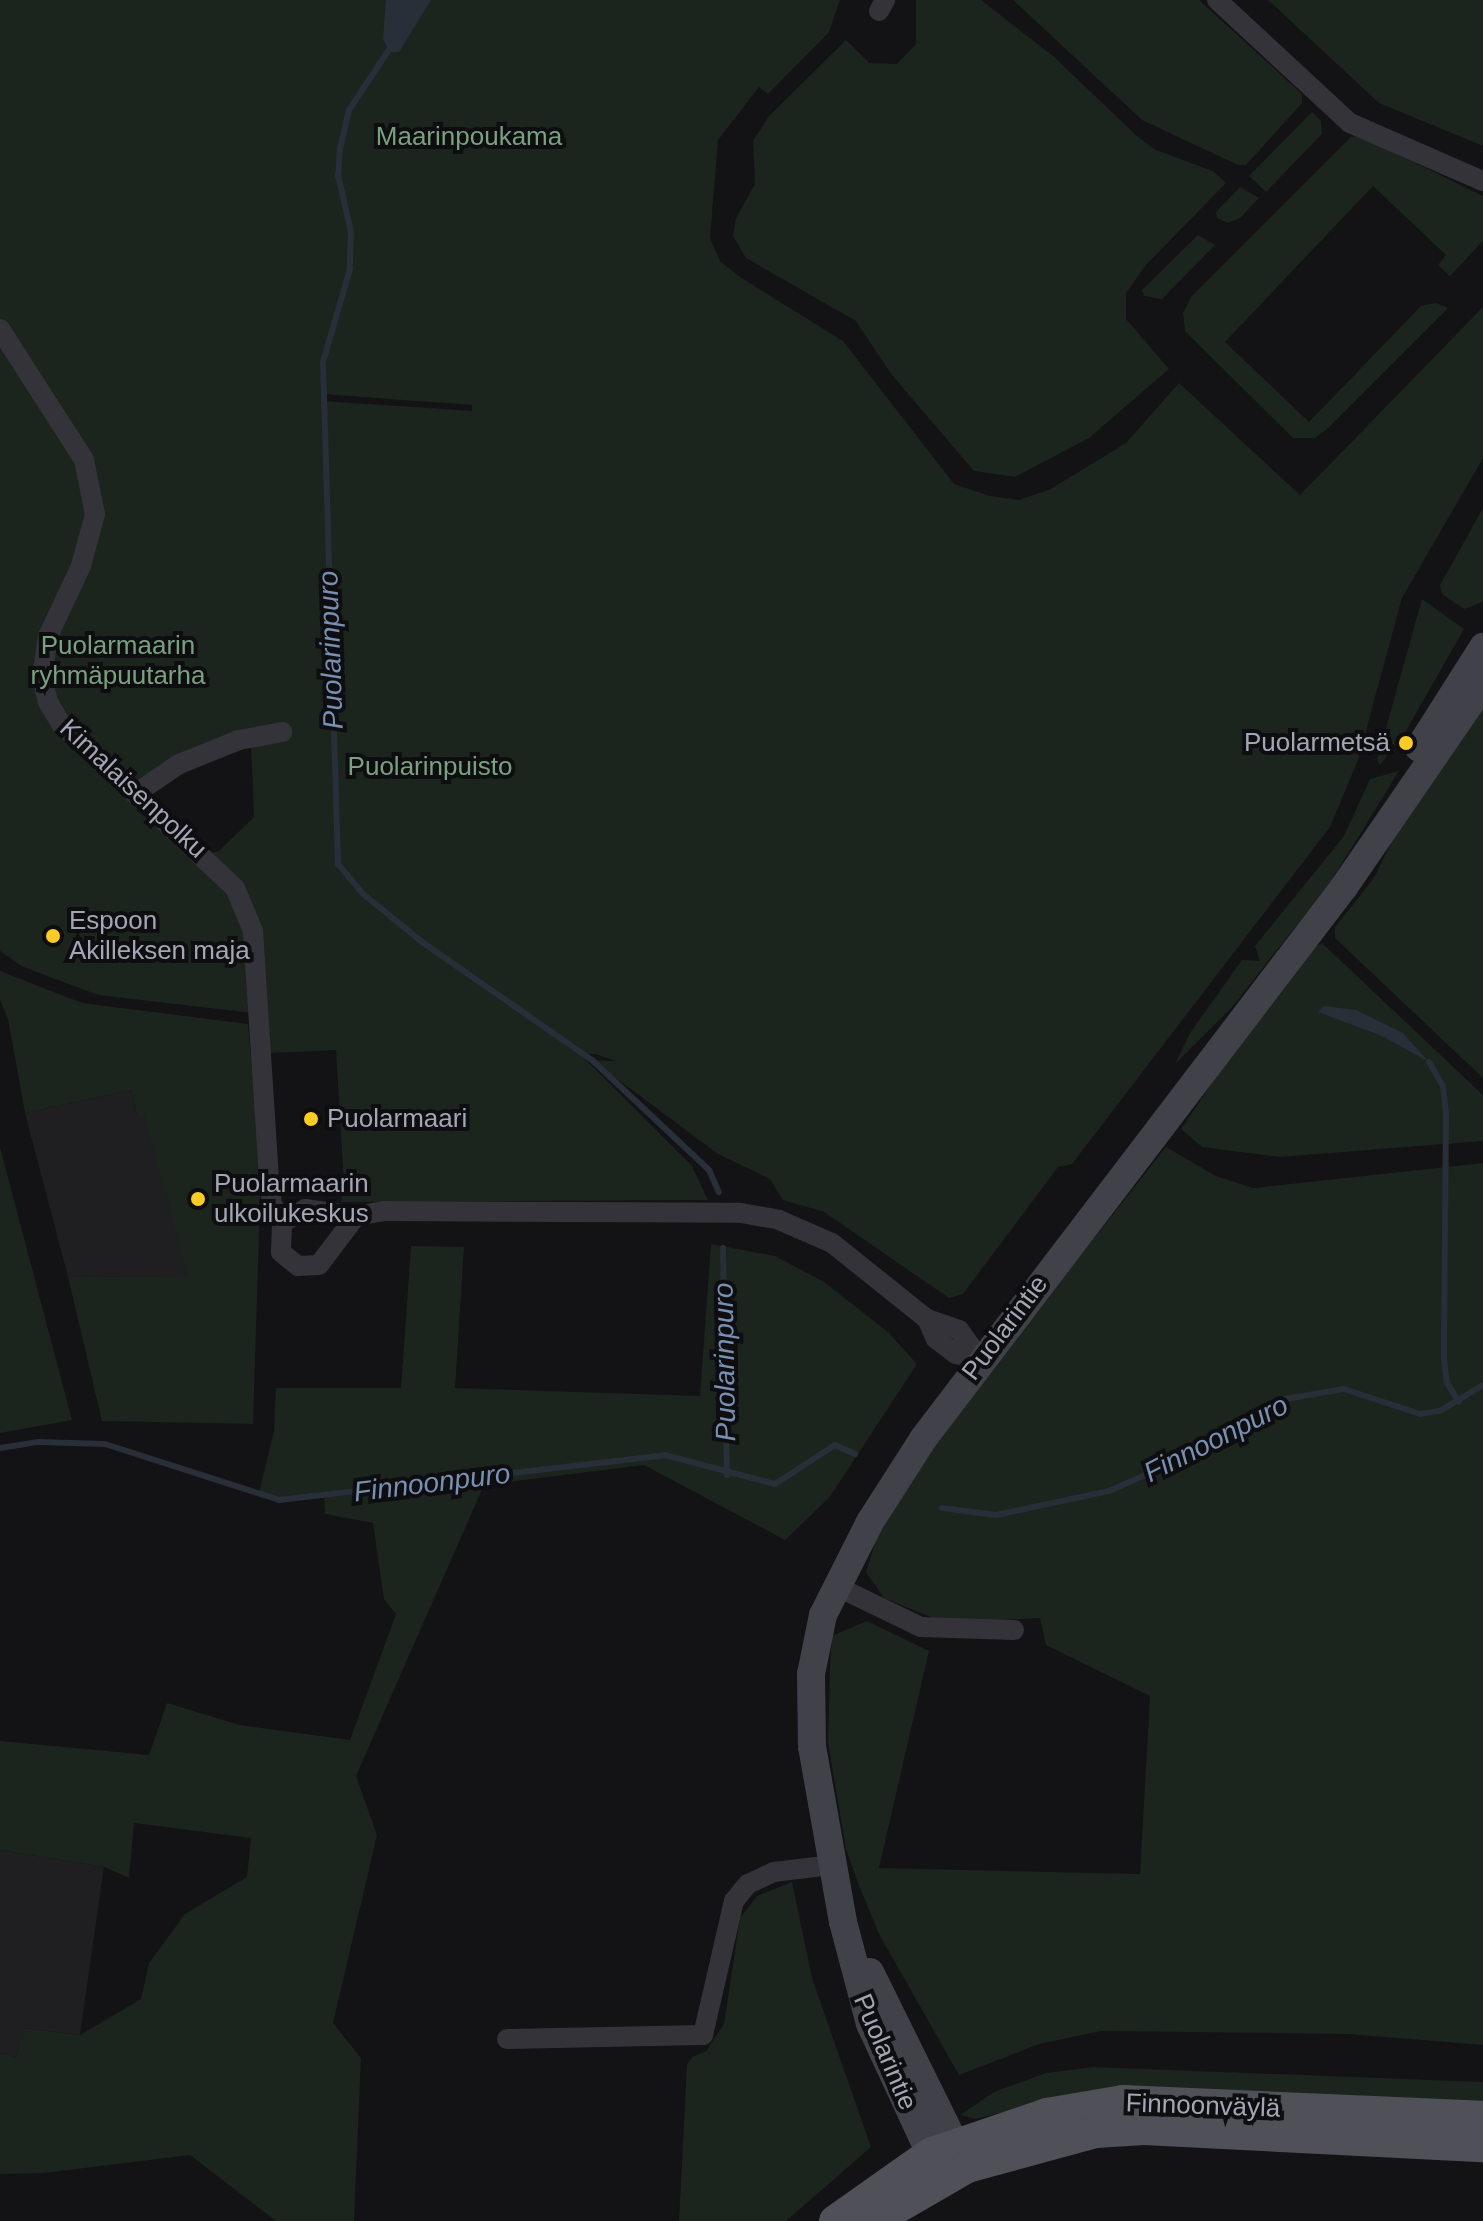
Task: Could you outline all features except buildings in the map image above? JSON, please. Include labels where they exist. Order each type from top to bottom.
[{"type":"main road","name":"Puolarintie","points":[[1397,809],[1418,751],[1481,655]]},
{"type":"main road","name":"Puolarintie","points":[[948,2160],[843,1922],[812,1747],[811,1674],[823,1615],[836,1586],[915,1450],[980,1359],[1337,897],[1483,685]]},
{"type":"main road","name":"Finnoonväylä","points":[[948,2160],[1047,2114],[1123,2101],[1483,2117]]},
{"type":"main road","name":"Finnoonväylä","points":[[948,2160],[1144,2129],[1483,2146]]},
{"type":"main road","points":[[835,2221],[948,2160]]},
{"type":"main road","points":[[874,2221],[948,2160]]},
{"type":"street","points":[[1217,0],[1350,123],[1483,181]]},
{"type":"street","name":"Kimalaisenpolku","points":[[0,329],[84,460],[95,514],[81,566],[48,636],[42,678],[48,702],[61,724],[235,888],[253,931],[269,1177],[272,1204],[282,1223]]},
{"type":"street","points":[[135,794],[179,764],[239,740],[282,732]]},
{"type":"street","points":[[356,1216],[328,1259],[308,1267],[288,1261],[281,1252],[282,1223],[305,1209],[356,1216],[385,1211],[754,1215],[832,1243],[927,1319],[959,1330],[980,1359]]},
{"type":"street","points":[[836,1586],[921,1627],[1014,1630]]},
{"type":"street","points":[[507,2039],[703,2035],[734,1901],[748,1884],[774,1872],[831,1865]]},
{"type":"shaded area","points":[[386,0],[431,0],[399,52],[390,52],[383,39]]},
{"type":"shaded area","points":[[1324,1006],[1356,1010],[1403,1033],[1429,1062],[1382,1036],[1318,1012]]},
{"type":"shaded area","points":[[131,1090],[137,1115],[144,1114],[255,1276],[68,1277],[25,1113]]},
{"type":"shaded area","points":[[0,1850],[104,1867],[80,2035],[25,2028],[16,2057],[0,2053]]},
{"type":"green space","points":[[0,0],[840,0],[829,32],[768,94],[759,87],[718,140],[710,238],[720,261],[740,277],[843,341],[954,484],[990,496],[1019,500],[1049,490],[1126,443],[1179,383],[1300,495],[1483,307],[1483,458],[1402,598],[1358,760],[1330,827],[1072,1164],[1058,1167],[963,1294],[949,1298],[824,1212],[783,1200],[770,1179],[718,1154],[592,1060],[616,1061],[595,1054],[580,1054],[692,1166],[708,1200],[341,1202],[344,1185],[336,1050],[270,1053],[253,1013],[98,995],[21,966],[0,951]],"holes":[[[322,394],[472,405],[472,411],[322,401]],[[251,745],[254,817],[219,851],[195,857],[136,810],[155,786]]]},
{"type":"green space","points":[[916,0],[981,0],[1053,56],[1138,137],[1156,150],[1213,171],[1226,183],[1146,265],[1126,293],[1126,319],[1169,369],[1089,438],[1015,477],[974,471],[892,375],[856,321],[746,258],[733,236],[736,218],[755,184],[753,141],[769,116],[846,40],[869,63],[897,64],[916,44]]},
{"type":"green space","points":[[1013,0],[1199,0],[1302,94],[1302,103],[1246,165],[1238,165],[1142,120]]},
{"type":"green space","points":[[1268,0],[1483,0],[1483,146],[1379,103]]},
{"type":"green space","points":[[1312,112],[1321,121],[1322,134],[1266,192],[1249,176]]},
{"type":"green space","points":[[1360,136],[1483,196],[1483,241],[1450,276],[1438,265],[1446,255],[1373,186],[1225,342],[1309,422],[1421,306],[1436,303],[1448,308],[1326,430],[1315,438],[1293,438],[1185,331],[1183,313],[1191,297],[1351,137]]},
{"type":"green space","points":[[1240,187],[1259,198],[1240,218],[1228,223],[1217,218],[1216,212]]},
{"type":"green space","points":[[1198,235],[1215,245],[1162,299],[1144,296],[1142,290]]},
{"type":"green space","points":[[1483,508],[1483,602],[1464,609],[1442,594],[1440,585]]},
{"type":"green space","points":[[1422,599],[1464,629],[1403,736],[1380,765],[1377,760]]},
{"type":"green space","points":[[1483,698],[1483,1078],[1335,938],[1335,927],[1374,878],[1398,829]]},
{"type":"green space","points":[[1399,771],[1330,883],[1232,1007],[1175,1064],[1190,1033],[1242,960],[1260,961],[1255,946],[1344,836],[1370,779]]},
{"type":"green space","points":[[1322,943],[1483,1095],[1483,1141],[1279,1157],[1202,1147],[1181,1129],[1278,986],[1308,949]]},
{"type":"green space","points":[[0,971],[82,1003],[248,1024],[261,1168],[253,1424],[102,1421],[68,1277],[188,1276],[144,1115],[137,1115],[131,1090],[25,1113],[8,1019],[0,1000]]},
{"type":"green space","points":[[0,1147],[72,1420],[0,1433]]},
{"type":"green space","points":[[1166,1147],[1216,1176],[1253,1188],[1483,1163],[1483,2045],[1348,2034],[1101,2031],[1039,2044],[959,2075],[879,1934],[858,1883],[846,1849],[828,1743],[830,1666],[832,1636],[867,1621],[929,1651],[879,1868],[1140,1874],[1150,1696],[1046,1645],[1040,1618],[958,1622],[933,1618],[884,1598],[866,1572],[879,1530],[958,1411]]},
{"type":"green space","points":[[711,1244],[775,1256],[824,1282],[888,1332],[917,1364],[829,1498],[785,1540],[644,1465],[484,1485],[356,1776],[377,1835],[333,2023],[361,2058],[354,2221],[276,2221],[190,2155],[44,2173],[0,2174],[0,2053],[16,2057],[24,2028],[80,2035],[141,1999],[149,1963],[185,1914],[247,1877],[251,1838],[134,1823],[129,1878],[104,1867],[0,1850],[0,1741],[149,1755],[167,1703],[240,1725],[350,1740],[396,1614],[384,1599],[373,1523],[325,1514],[324,1495],[279,1500],[258,1497],[274,1431],[276,1388],[401,1388],[411,1246],[464,1247],[455,1388],[700,1396]]},
{"type":"green space","points":[[792,1882],[812,1978],[871,2147],[786,2221],[679,2221],[687,2065],[692,2057],[706,2051],[724,2024],[740,1918],[757,1896]]},
{"type":"green space","points":[[1093,2067],[1483,2082],[1483,2104],[1005,2112],[975,2119],[960,2115],[994,2092],[1046,2073]]},
{"type":"waterway","name":"Puolarinpuro","points":[[392,45],[349,110],[340,148],[338,175],[351,232],[350,269],[323,362],[338,864],[362,893],[422,942],[592,1060],[709,1170],[719,1192]]},
{"type":"waterway","points":[[1429,1062],[1443,1086],[1446,1116],[1444,1359],[1447,1383],[1459,1402]]},
{"type":"waterway","name":"Puolarinpuro","points":[[723,1248],[727,1475]]},
{"type":"waterway","name":"Finnoonpuro","points":[[942,1508],[996,1515],[1109,1491],[1198,1452],[1285,1399],[1344,1389],[1420,1414],[1440,1411],[1483,1385]]},
{"type":"waterway","name":"Finnoonpuro","points":[[0,1448],[39,1442],[105,1444],[279,1500],[665,1455],[775,1484],[835,1445],[855,1454]]},
{"type":"place","name":"Puolarmetsä","points":[[1406,743]]},
{"type":"place","name":"Espoon Akilleksen maja","points":[[53,936]]},
{"type":"place","name":"Puolarmaari","points":[[311,1119]]},
{"type":"place","name":"Puolarmaarin ulkoilukeskus","points":[[198,1199]]},
{"type":"park label","name":"Maarinpoukama","points":[[469,137]]},
{"type":"park label","name":"Puolarmaarin ryhmäpuutarha","points":[[118,661]]},
{"type":"park label","name":"Puolarinpuisto","points":[[430,767]]}]
